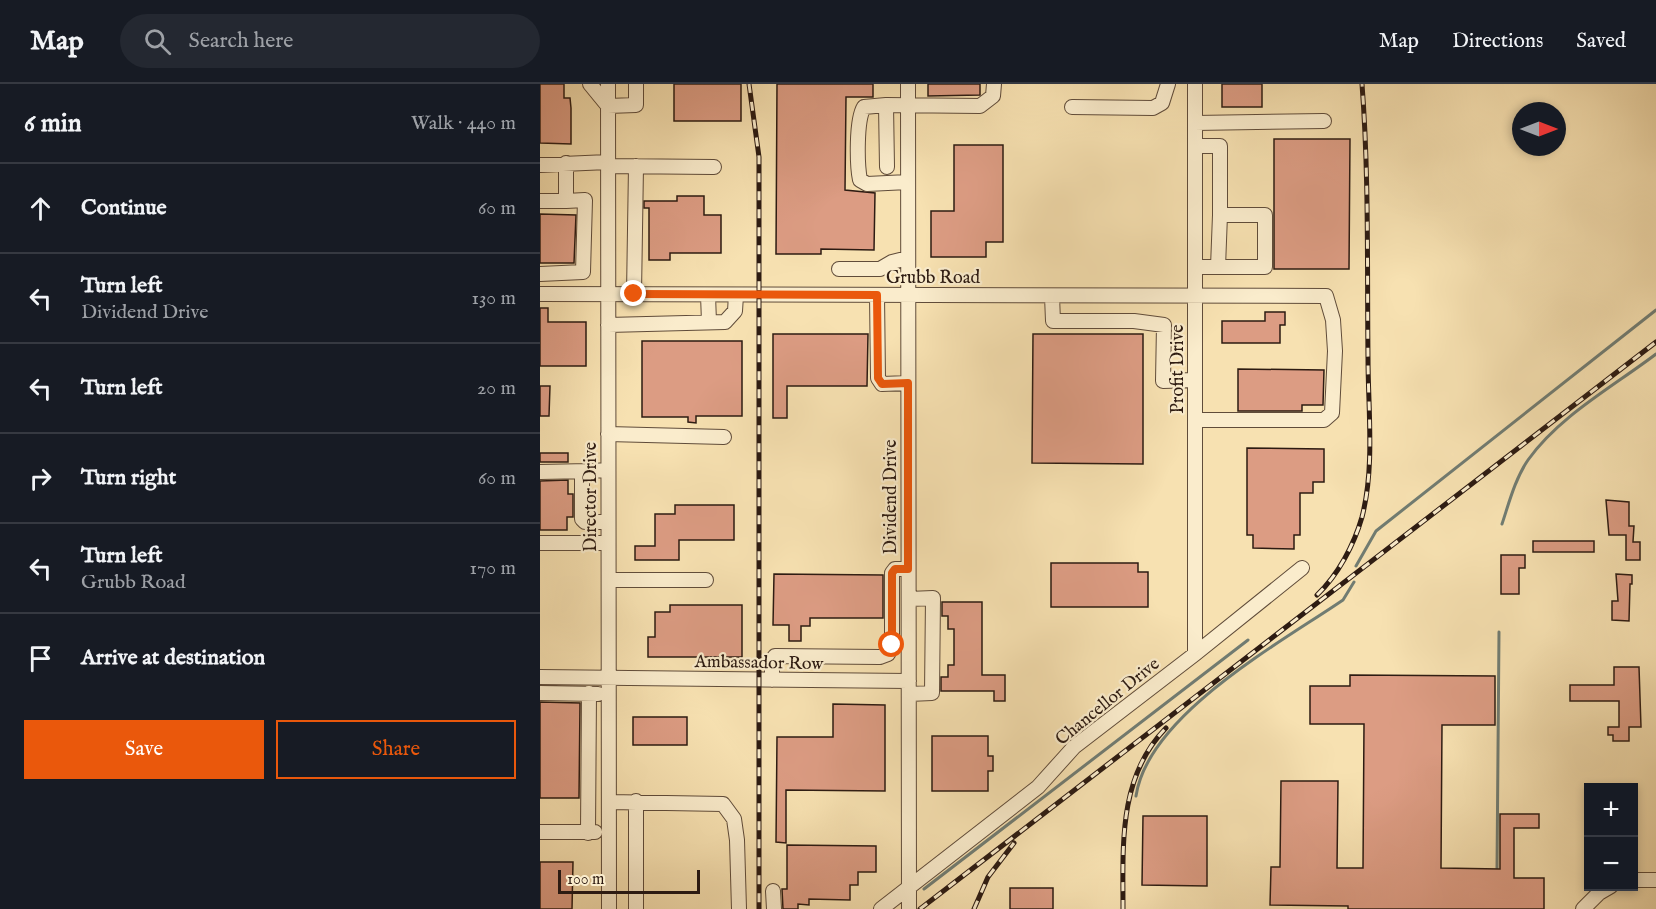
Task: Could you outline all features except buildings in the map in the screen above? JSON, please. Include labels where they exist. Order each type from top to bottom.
[{"type":"street","points":[[590,84],[608,106],[636,105],[636,84]]},
{"type":"street","name":"Director Drive","points":[[608,84],[609,909]]},
{"type":"street","name":"Dividend Drive","points":[[908,84],[909,909]]},
{"type":"street","points":[[908,182],[867,184],[860,180],[862,111],[864,108],[908,104],[980,106],[993,96],[994,84]]},
{"type":"street","points":[[1072,107],[1153,108],[1162,103],[1168,84]]},
{"type":"street","name":"Profit Drive","points":[[1195,84],[1195,654]]},
{"type":"street","points":[[886,105],[887,167]]},
{"type":"street","points":[[1195,123],[1324,121]]},
{"type":"street","points":[[1195,146],[1220,146],[1218,267]]},
{"type":"street","points":[[566,163],[566,201]]},
{"type":"street","points":[[540,165],[566,163],[714,167]]},
{"type":"street","points":[[634,294],[636,166]]},
{"type":"street","points":[[540,201],[585,200],[583,272],[540,273]]},
{"type":"street","points":[[1195,267],[1264,267],[1265,215],[1220,215]]},
{"type":"street","points":[[839,269],[880,269],[892,261],[908,258]]},
{"type":"street","name":"Grubb Road","points":[[540,294],[1326,296],[1334,320],[1332,413],[1324,420],[1195,420]]},
{"type":"street","points":[[708,295],[709,322]]},
{"type":"street","points":[[608,325],[725,322],[735,311],[736,295]]},
{"type":"street","points":[[877,295],[878,378],[882,384],[908,383]]},
{"type":"street","points":[[1052,296],[1053,321],[1134,321],[1164,325],[1163,381],[1195,380]]},
{"type":"street","points":[[608,434],[724,437]]},
{"type":"street","points":[[588,471],[582,476],[582,519],[585,522],[608,522]]},
{"type":"street","points":[[540,472],[608,471]]},
{"type":"street","points":[[540,543],[608,543]]},
{"type":"street","name":"Chancellor Drive","points":[[881,909],[1038,786],[1074,747],[1302,568]]},
{"type":"street","points":[[772,680],[772,660],[775,656],[880,657],[888,654],[892,645],[892,573],[895,569],[908,569]]},
{"type":"street","points":[[609,580],[705,580]]},
{"type":"street","name":"Ambassador Row","points":[[540,677],[856,681],[909,687],[932,693],[933,598],[909,599]]},
{"type":"street","points":[[892,645],[909,645]]},
{"type":"street","points":[[856,657],[856,681]]},
{"type":"street","points":[[540,693],[609,695]]},
{"type":"street","points":[[588,832],[589,693]]},
{"type":"street","points":[[636,801],[636,909]]},
{"type":"street","points":[[609,802],[723,804],[734,819],[737,840],[739,909]]},
{"type":"street","points":[[540,832],[609,832]]},
{"type":"street","points":[[1638,880],[1656,880]]},
{"type":"street","points":[[773,891],[774,909]]},
{"type":"street","points":[[1583,909],[1602,891]]},
{"type":"waterway","points":[[1356,566],[1376,531],[1656,310]]},
{"type":"waterway","points":[[1502,524],[1519,475],[1541,444],[1555,429],[1588,402],[1656,354]]},
{"type":"waterway","points":[[1136,796],[1146,766],[1165,737],[1190,710],[1253,660],[1343,600],[1354,582]]},
{"type":"waterway","points":[[1497,871],[1499,632]]},
{"type":"waterway","points":[[924,889],[1248,640]]},
{"type":"railway","points":[[749,84],[759,157],[759,909]]},
{"type":"railway","points":[[1317,595],[1338,569],[1355,538],[1366,498],[1370,458],[1367,187],[1362,84]]},
{"type":"railway","points":[[920,909],[1656,342]]},
{"type":"railway","points":[[1123,909],[1124,837],[1131,790],[1150,747],[1166,728]]},
{"type":"railway","points":[[974,909],[988,877],[1014,843]]},
{"type":"route","points":[[634,294],[877,295],[878,378],[882,384],[908,383],[908,569],[895,569],[892,573],[892,645]]}]
